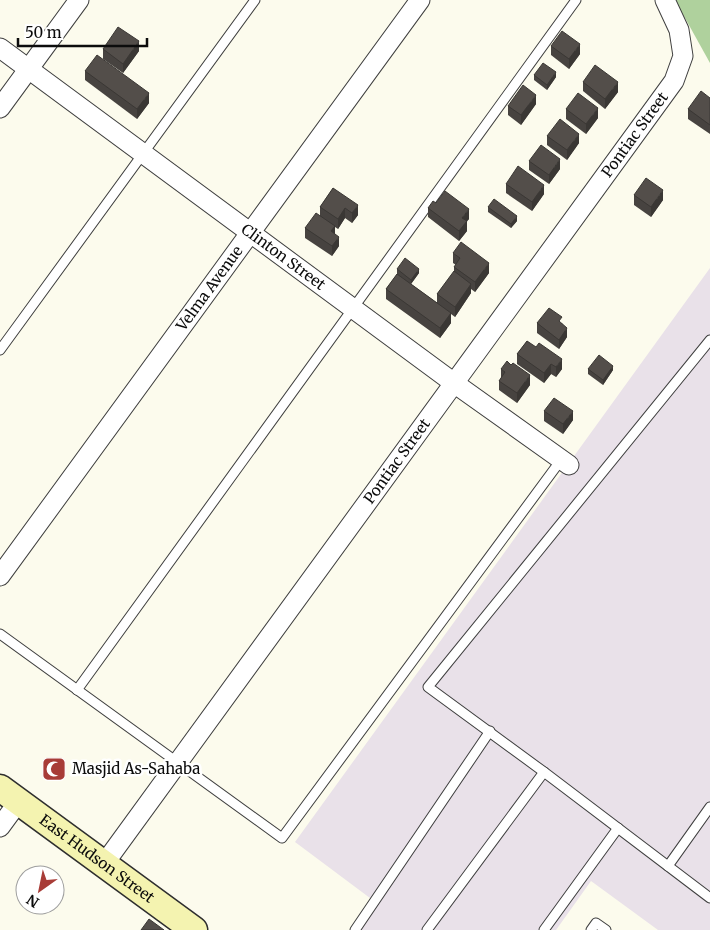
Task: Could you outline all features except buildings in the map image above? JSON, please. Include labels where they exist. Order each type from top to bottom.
[{"type":"main road","name":"East Hudson Street","points":[[9,794],[194,930]]},
{"type":"street","points":[[0,108],[79,0]]},
{"type":"street","name":"Velma Avenue","points":[[0,576],[420,0]]},
{"type":"street","name":"Pontiac Street","points":[[104,864],[674,81],[683,56],[679,30],[665,0]]},
{"type":"street","name":"Clinton Street","points":[[0,48],[454,383],[565,462]]},
{"type":"street","points":[[0,827],[9,794]]},
{"type":"lane","points":[[0,350],[255,0]]},
{"type":"lane","points":[[76,690],[576,0]]},
{"type":"lane","points":[[710,340],[428,687],[710,898]]},
{"type":"lane","points":[[0,634],[282,838],[565,462]]},
{"type":"lane","points":[[355,930],[490,732]]},
{"type":"lane","points":[[427,930],[544,772]]},
{"type":"lane","points":[[668,866],[710,807]]},
{"type":"lane","points":[[544,930],[618,828]]},
{"type":"lane","points":[[594,926],[606,930]]},
{"type":"shaded area","points":[[710,268],[710,930],[658,930],[591,881],[556,930],[354,930],[374,901],[295,842]]},
{"type":"green space","points":[[675,0],[710,0],[710,63]]},
{"type":"place","name":"Masjid As-Sahaba","points":[[54,769]]}]
